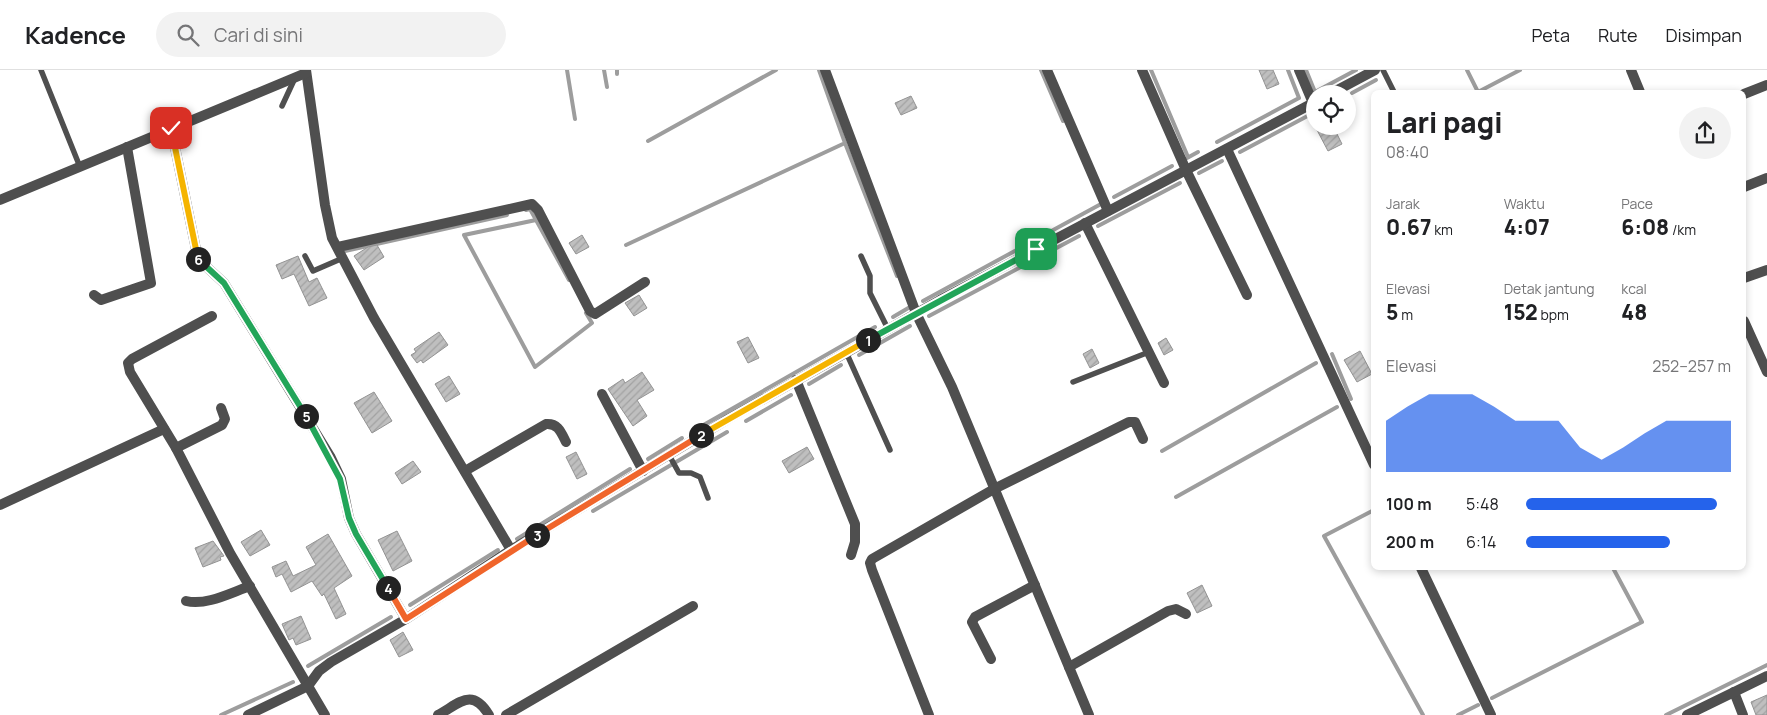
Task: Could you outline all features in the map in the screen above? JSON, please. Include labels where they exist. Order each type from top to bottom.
[{"type":"street","points":[[825,70],[916,313],[952,387],[1089,715]]},
{"type":"street","points":[[1047,70],[1108,211]]},
{"type":"street","points":[[1142,70],[1186,170],[1247,295]]},
{"type":"street","points":[[1299,70],[1306,85]]},
{"type":"street","points":[[1347,85],[1375,70]]},
{"type":"street","points":[[1631,70],[1639,90]]},
{"type":"street","points":[[0,200],[306,72],[328,225],[374,318],[511,550]]},
{"type":"street","points":[[1746,93],[1767,86]]},
{"type":"street","points":[[248,715],[308,686],[319,671],[331,662],[406,619],[511,550],[796,380],[916,313],[1306,106]]},
{"type":"street","points":[[171,128],[198,259],[224,283],[330,456],[340,479],[349,518],[356,534],[406,619]]},
{"type":"street","points":[[94,295],[97,299],[107,299],[151,284],[152,280],[127,147]]},
{"type":"street","points":[[1227,149],[1371,459]]},
{"type":"street","points":[[1746,186],[1767,178]]},
{"type":"street","points":[[338,247],[532,204],[538,210],[590,311],[595,314],[646,282]]},
{"type":"street","points":[[1084,223],[1164,383]]},
{"type":"street","points":[[1746,277],[1767,270]]},
{"type":"street","points":[[212,316],[132,359],[128,364],[130,372],[176,448],[250,586],[325,715]]},
{"type":"street","points":[[1746,325],[1766,368]]},
{"type":"street","points":[[796,380],[856,524],[855,542],[850,555]]},
{"type":"street","points":[[602,394],[643,471]]},
{"type":"street","points":[[176,448],[222,424],[226,419],[221,408]]},
{"type":"street","points":[[929,715],[870,563],[872,559],[994,489],[1129,422],[1135,422],[1143,439]]},
{"type":"street","points":[[465,471],[546,424],[552,423],[558,427],[566,442]]},
{"type":"street","points":[[0,505],[164,429]]},
{"type":"street","points":[[1423,570],[1491,715]]},
{"type":"street","points":[[186,601],[195,603],[206,601],[250,586]]},
{"type":"street","points":[[991,659],[972,622],[975,617],[1035,586]]},
{"type":"street","points":[[506,715],[693,606]]},
{"type":"street","points":[[1069,667],[1168,611],[1176,609],[1186,614]]},
{"type":"street","points":[[1687,715],[1767,676]]},
{"type":"street","points":[[1734,692],[1743,715]]},
{"type":"street","points":[[438,715],[466,698],[480,702],[489,715]]},
{"type":"lane","points":[[41,70],[80,167]]},
{"type":"lane","points":[[1383,70],[1393,90]]},
{"type":"lane","points":[[282,106],[295,78]]},
{"type":"lane","points":[[305,256],[313,271],[343,258]]},
{"type":"lane","points":[[861,256],[870,276],[870,293],[888,329]]},
{"type":"lane","points":[[846,352],[890,450]]},
{"type":"lane","points":[[1073,382],[1149,352]]},
{"type":"lane","points":[[670,455],[679,473],[691,473],[700,477],[708,498]]},
{"type":"building","points":[[1259,70],[1273,70],[1279,84],[1267,89]]},
{"type":"building","points":[[911,96],[917,108],[901,115],[895,103]]},
{"type":"building","points":[[1320,135],[1338,135],[1342,144],[1328,151]]},
{"type":"building","points":[[582,235],[589,247],[576,254],[569,243]]},
{"type":"building","points":[[377,245],[384,257],[364,270],[354,256],[368,247]]},
{"type":"building","points":[[298,256],[309,282],[317,278],[327,298],[309,306],[294,274],[282,279],[276,265]]},
{"type":"building","points":[[639,295],[647,308],[634,316],[625,303]]},
{"type":"building","points":[[439,332],[448,345],[423,363],[421,360],[417,363],[411,355],[416,352],[414,349]]},
{"type":"building","points":[[748,337],[759,358],[748,363],[737,342]]},
{"type":"building","points":[[1166,338],[1173,350],[1164,355],[1158,343]]},
{"type":"building","points":[[1092,349],[1099,363],[1090,368],[1083,354]]},
{"type":"building","points":[[1360,351],[1371,375],[1357,382],[1344,360]]},
{"type":"building","points":[[642,372],[654,390],[637,400],[647,416],[633,426],[608,389],[623,379],[625,383]]},
{"type":"building","points":[[449,376],[460,394],[446,402],[435,384]]},
{"type":"building","points":[[374,392],[392,421],[372,433],[354,403]]},
{"type":"building","points":[[807,447],[814,459],[789,473],[782,461]]},
{"type":"building","points":[[576,452],[587,474],[577,479],[566,457]]},
{"type":"building","points":[[413,461],[421,472],[402,484],[395,473]]},
{"type":"building","points":[[261,530],[270,545],[250,556],[241,542]]},
{"type":"building","points":[[397,531],[412,561],[393,571],[378,540]]},
{"type":"building","points":[[328,534],[352,576],[334,588],[346,614],[336,619],[324,594],[322,596],[312,581],[291,592],[282,574],[276,577],[272,567],[286,561],[293,576],[316,565],[306,547]]},
{"type":"building","points":[[213,541],[224,556],[220,557],[221,560],[203,567],[195,548]]},
{"type":"building","points":[[1202,585],[1212,606],[1197,613],[1187,593]]},
{"type":"building","points":[[301,616],[311,639],[296,645],[293,638],[289,640],[282,624]]},
{"type":"building","points":[[403,632],[413,650],[399,657],[390,640]]},
{"type":"building","points":[[1767,695],[1767,715],[1756,715],[1751,702]]},
{"type":"waterway","points":[[567,70],[575,119]]},
{"type":"waterway","points":[[604,70],[607,87]]},
{"type":"waterway","points":[[648,141],[776,70]]},
{"type":"waterway","points":[[626,245],[845,143],[819,70]]},
{"type":"waterway","points":[[1041,70],[1063,121]]},
{"type":"waterway","points":[[1151,70],[1188,157]]},
{"type":"waterway","points":[[1217,142],[1299,98],[1288,70]]},
{"type":"waterway","points":[[1306,70],[1315,92],[1356,70]]},
{"type":"waterway","points":[[1467,70],[1477,90]]},
{"type":"waterway","points":[[1482,90],[1520,70]]},
{"type":"waterway","points":[[1356,91],[1376,80]]},
{"type":"waterway","points":[[1240,152],[1306,117]]},
{"type":"waterway","points":[[845,143],[897,276]]},
{"type":"waterway","points":[[1187,158],[1198,152]]},
{"type":"waterway","points":[[1199,173],[1222,161]]},
{"type":"waterway","points":[[1114,197],[1172,166]]},
{"type":"waterway","points":[[1098,226],[1180,183]]},
{"type":"waterway","points":[[923,301],[1101,204]]},
{"type":"waterway","points":[[526,210],[530,209],[569,280]]},
{"type":"waterway","points":[[345,251],[507,215]]},
{"type":"waterway","points":[[536,220],[464,235],[535,367],[592,323],[586,313]]},
{"type":"waterway","points":[[929,316],[1079,236]]},
{"type":"waterway","points":[[893,317],[910,307]]},
{"type":"waterway","points":[[859,355],[910,326]]},
{"type":"waterway","points":[[700,427],[875,327]]},
{"type":"waterway","points":[[1332,354],[1351,399]]},
{"type":"waterway","points":[[1162,451],[1316,363]]},
{"type":"waterway","points":[[809,384],[841,365]]},
{"type":"waterway","points":[[746,421],[791,395]]},
{"type":"waterway","points":[[1176,497],[1337,407]]},
{"type":"waterway","points":[[593,511],[727,432]]},
{"type":"waterway","points":[[648,459],[682,438]]},
{"type":"waterway","points":[[517,539],[630,469]]},
{"type":"waterway","points":[[1371,512],[1324,536],[1423,715]]},
{"type":"waterway","points":[[410,605],[498,550]]},
{"type":"waterway","points":[[1492,698],[1642,622],[1614,570]]},
{"type":"waterway","points":[[308,666],[391,617]]},
{"type":"waterway","points":[[1666,715],[1767,665]]},
{"type":"waterway","points":[[221,715],[293,682]]},
{"type":"waterway","points":[[1458,715],[1478,705]]},
{"type":"route","points":[[171,128],[198,259],[224,283],[258,335],[330,456],[340,479],[349,518],[356,534],[406,619],[511,550],[732,416],[940,300],[1036,249]]}]
